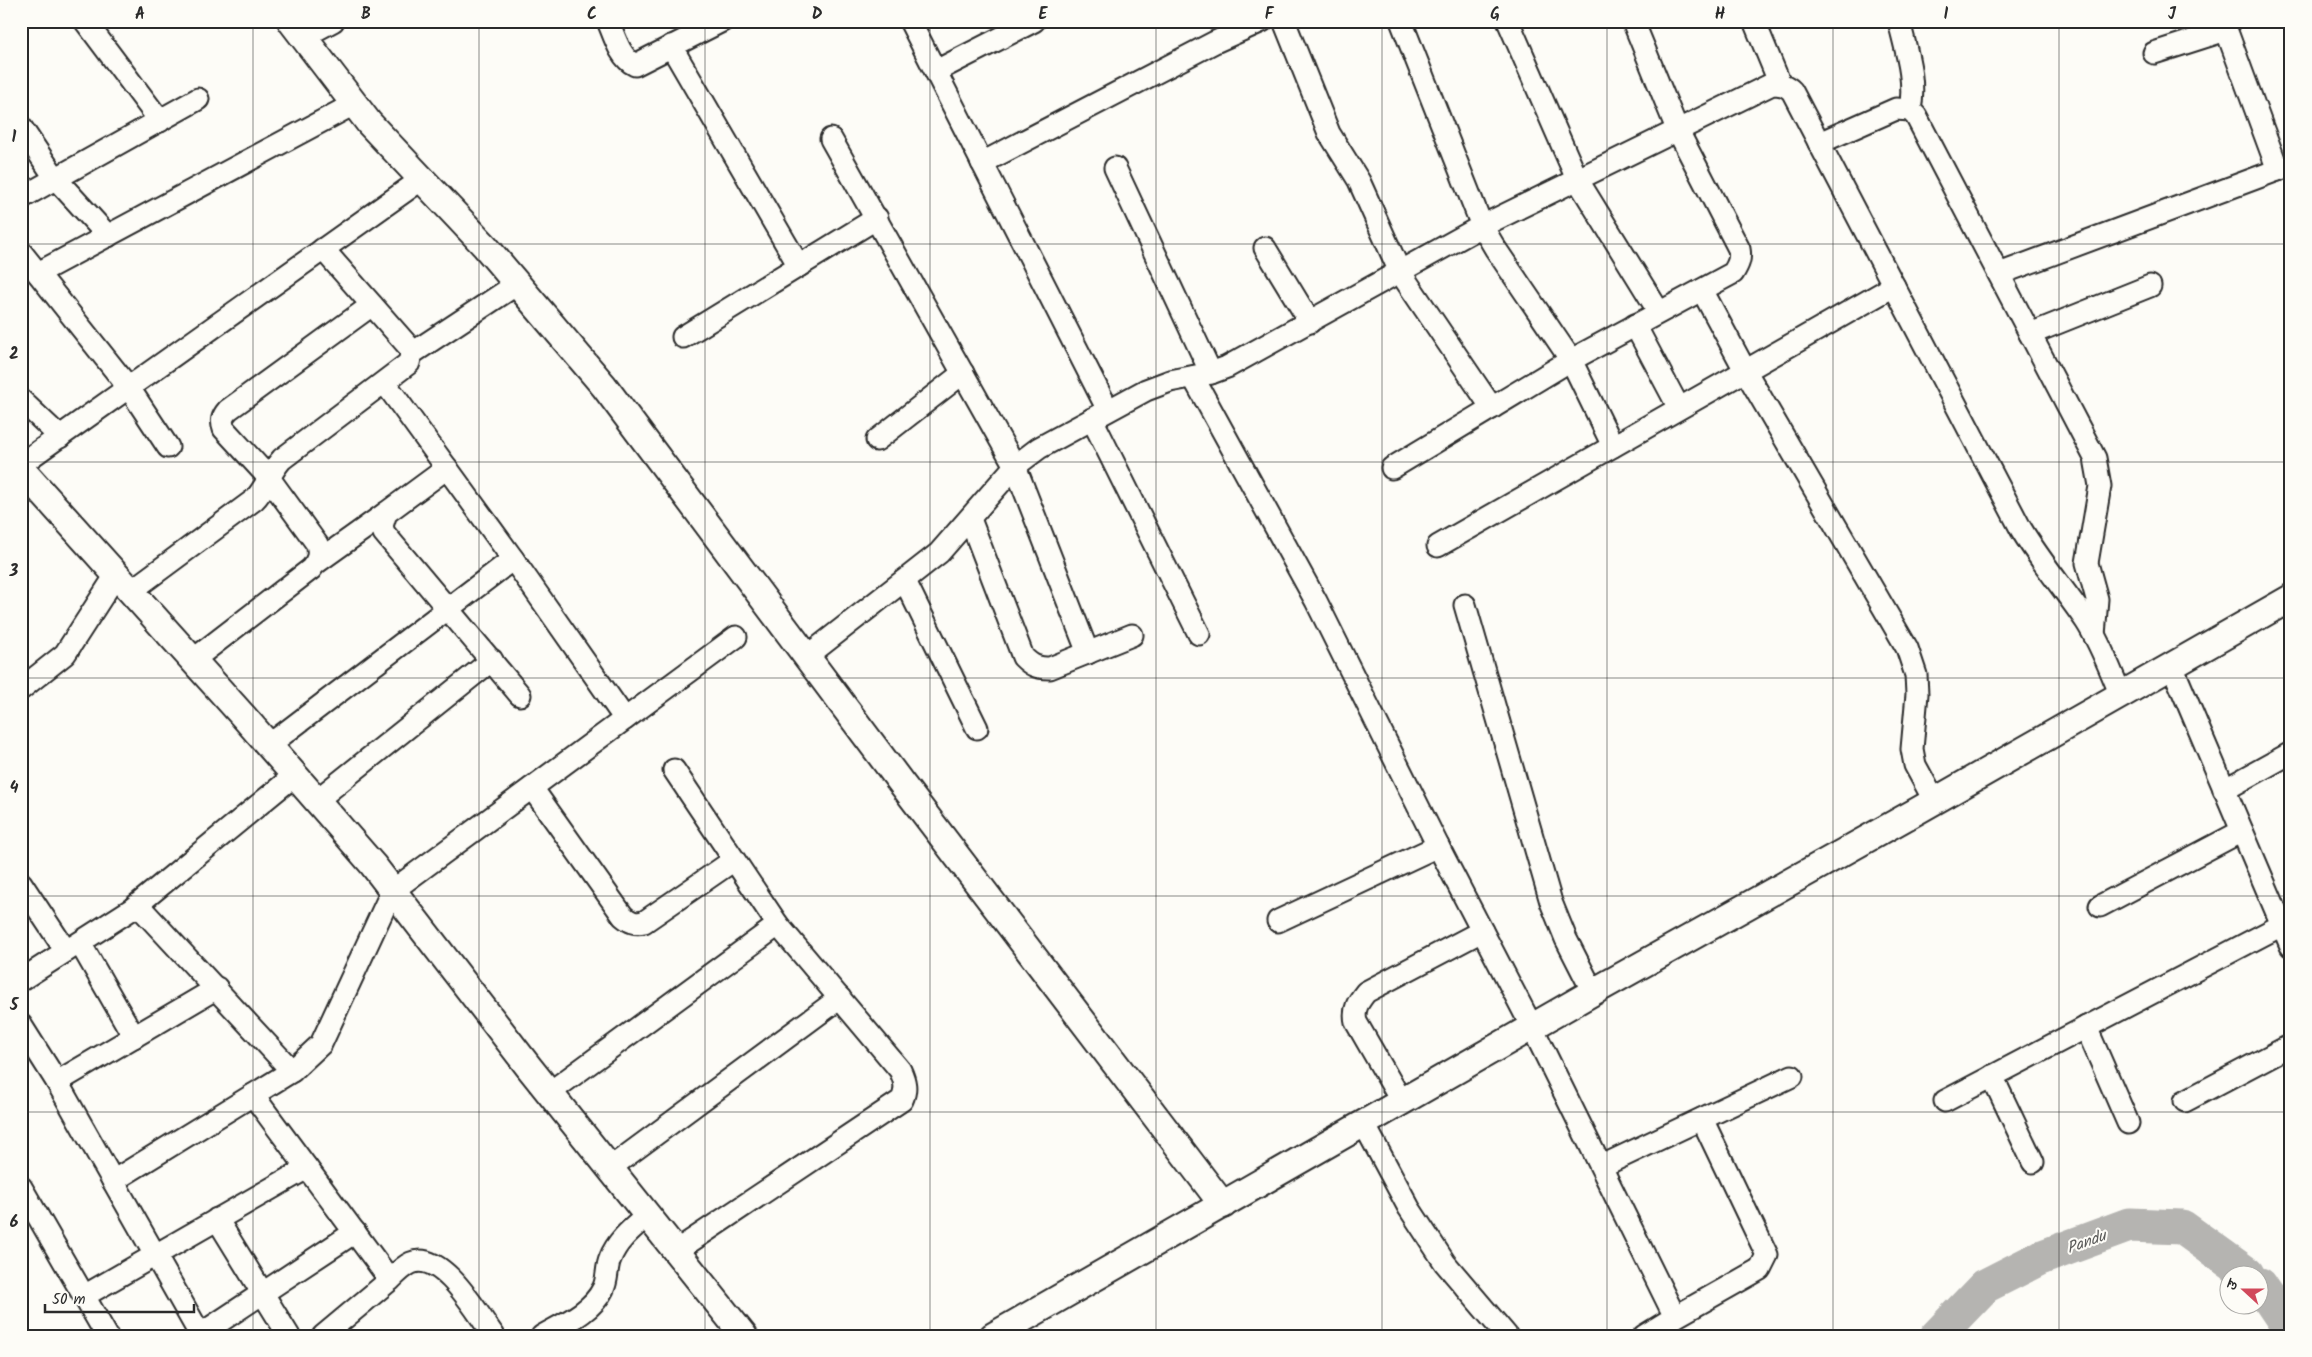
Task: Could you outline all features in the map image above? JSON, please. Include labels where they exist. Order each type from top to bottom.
[{"type":"street","points":[[85,21],[160,120]]},
{"type":"street","points":[[333,21],[297,29],[354,104],[485,246],[604,386],[806,657],[1223,1205]]},
{"type":"street","points":[[608,21],[624,57],[634,65],[722,21]]},
{"type":"street","points":[[910,21],[982,163],[1100,414],[1199,634]]},
{"type":"street","points":[[936,71],[1034,21]]},
{"type":"street","points":[[982,163],[1215,42],[1262,21]]},
{"type":"street","points":[[1284,21],[1328,132],[1359,181],[1400,272],[1492,408]]},
{"type":"street","points":[[1401,21],[1482,226],[1571,360],[1613,446]]},
{"type":"street","points":[[1508,21],[1577,179],[1659,312]]},
{"type":"street","points":[[1392,468],[1571,360],[1733,273],[1741,256],[1740,250],[1678,129],[1633,21]]},
{"type":"street","points":[[1754,21],[1780,84]]},
{"type":"street","points":[[1899,21],[1913,76],[1913,94],[1910,110]]},
{"type":"street","points":[[1999,274],[2284,167],[2225,26],[2154,53]]},
{"type":"street","points":[[671,46],[798,266]]},
{"type":"street","points":[[806,657],[939,553],[1015,466],[1039,448],[1146,390],[1170,381],[1202,376],[1245,359],[1482,226],[1772,84],[1780,84],[1792,91],[2021,529],[2094,635],[2121,695]]},
{"type":"street","points":[[21,198],[198,99]]},
{"type":"street","points":[[168,447],[128,388],[28,265],[108,236],[354,104]]},
{"type":"street","points":[[1819,143],[1896,109],[1910,110],[1916,116],[2095,458],[2100,472],[2100,486],[2087,564],[2097,598],[2094,635]]},
{"type":"street","points":[[21,127],[56,179],[108,236]]},
{"type":"street","points":[[831,139],[1015,466],[1088,652]]},
{"type":"street","points":[[1115,168],[1202,376],[1438,846],[1602,1166],[1674,1317]]},
{"type":"street","points":[[21,464],[422,179]]},
{"type":"street","points":[[683,338],[877,218]]},
{"type":"street","points":[[1265,248],[1310,322]]},
{"type":"street","points":[[21,689],[65,654],[124,583],[254,500],[263,490],[282,459],[409,363],[411,354],[409,347],[323,249]]},
{"type":"street","points":[[411,354],[517,284]]},
{"type":"street","points":[[1438,546],[1894,286]]},
{"type":"street","points":[[2030,334],[2150,286]]},
{"type":"street","points":[[1702,290],[1746,372],[1907,648],[1916,675],[1917,694],[1912,750],[1915,765],[1934,800]]},
{"type":"street","points":[[316,563],[319,553],[317,544],[269,478],[224,429],[222,423],[223,416],[228,410],[372,305]]},
{"type":"street","points":[[1635,325],[1679,408]]},
{"type":"street","points":[[877,440],[963,373]]},
{"type":"street","points":[[385,383],[513,559],[625,719]]},
{"type":"street","points":[[21,400],[60,437]]},
{"type":"street","points":[[193,660],[316,563],[447,468]]},
{"type":"street","points":[[21,470],[269,745],[373,865],[550,1093],[744,1336]]},
{"type":"street","points":[[386,513],[382,519],[384,532],[520,695]]},
{"type":"street","points":[[970,518],[1023,657],[1031,665],[1038,668],[1050,668],[1132,635]]},
{"type":"street","points":[[269,745],[513,559]]},
{"type":"street","points":[[905,581],[977,728]]},
{"type":"street","points":[[993,1336],[1593,992],[2291,598]]},
{"type":"street","points":[[1465,605],[1551,902],[1563,932],[1593,992]]},
{"type":"street","points":[[113,1180],[292,1070],[320,1044],[392,891],[736,637]]},
{"type":"street","points":[[317,800],[492,660]]},
{"type":"street","points":[[2172,666],[2291,946]]},
{"type":"street","points":[[2224,790],[2291,753]]},
{"type":"street","points":[[674,770],[778,925],[900,1070],[905,1080],[906,1091],[902,1100],[676,1250]]},
{"type":"street","points":[[21,980],[138,905],[294,775]]},
{"type":"street","points":[[532,788],[629,922],[644,922],[734,860]]},
{"type":"street","points":[[2100,906],[2242,831]]},
{"type":"street","points":[[1278,920],[1438,846]]},
{"type":"street","points":[[21,883],[73,947],[134,1037]]},
{"type":"street","points":[[138,905],[292,1070]]},
{"type":"street","points":[[550,1093],[778,925]]},
{"type":"street","points":[[1945,1100],[2282,925]]},
{"type":"street","points":[[1402,1102],[1356,1022],[1354,1014],[1357,1002],[1366,992],[1482,931]]},
{"type":"street","points":[[57,1082],[217,988]]},
{"type":"street","points":[[610,1168],[840,998]]},
{"type":"street","points":[[21,1025],[57,1082],[200,1335],[355,1232]]},
{"type":"street","points":[[2086,1027],[2128,1123]]},
{"type":"street","points":[[2185,1101],[2291,1045]]},
{"type":"street","points":[[1602,1166],[1792,1076]]},
{"type":"street","points":[[1992,1076],[2033,1162]]},
{"type":"street","points":[[253,1095],[390,1280]]},
{"type":"street","points":[[1644,1336],[1760,1269],[1767,1255],[1702,1119]]},
{"type":"street","points":[[1364,1124],[1409,1208],[1444,1263],[1507,1336]]},
{"type":"street","points":[[84,1296],[307,1168]]},
{"type":"street","points":[[21,1187],[107,1336]]},
{"type":"street","points":[[542,1336],[582,1313],[595,1300],[604,1288],[610,1260],[616,1247],[624,1236],[648,1215]]},
{"type":"street","points":[[217,1219],[289,1336]]},
{"type":"street","points":[[323,1336],[412,1262],[424,1261],[437,1266],[452,1278],[494,1336]]},
{"type":"waterway","name":"Pandu","points":[[1937,1336],[1985,1286],[2040,1258],[2129,1225],[2182,1227],[2233,1264]]},
{"type":"waterway","name":"Pandu","points":[[2270,1300],[2291,1331]]}]
